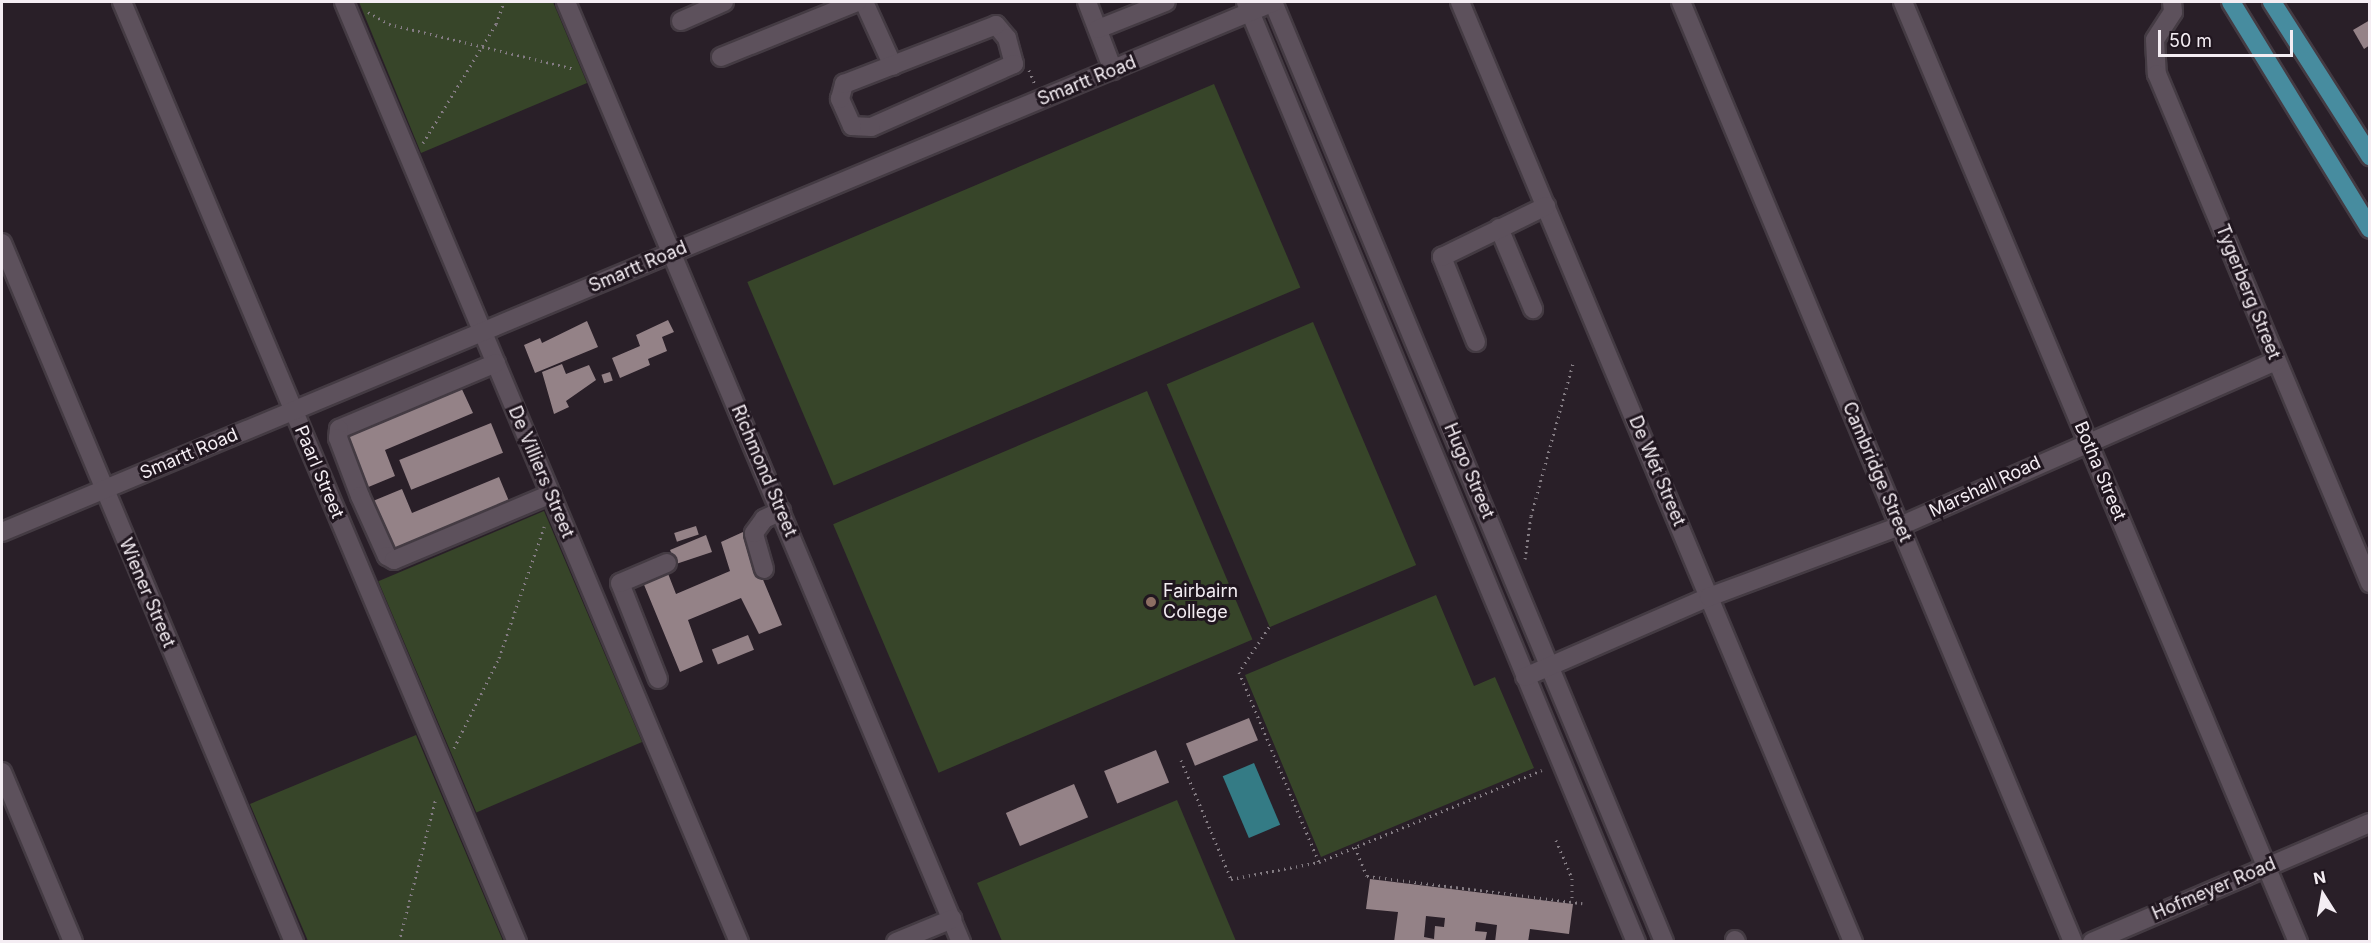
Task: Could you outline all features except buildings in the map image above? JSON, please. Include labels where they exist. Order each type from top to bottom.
[{"type":"main road","points":[[2230,2],[2370,229]]},
{"type":"main road","points":[[2272,2],[2370,156]]},
{"type":"street","name":"Paarl Street","points":[[122,2],[517,942]]},
{"type":"street","name":"De Villiers Street","points":[[344,2],[739,942]]},
{"type":"street","name":"Richmond Street","points":[[566,2],[961,942]]},
{"type":"street","points":[[681,21],[724,2]]},
{"type":"street","points":[[721,57],[858,2]]},
{"type":"street","points":[[864,2],[893,66]]},
{"type":"street","points":[[1087,2],[1113,70]]},
{"type":"street","points":[[1098,29],[1166,2]]},
{"type":"street","name":"Smartt Road","points":[[2,532],[1113,70],[1248,7],[1274,2]]},
{"type":"street","name":"Hugo Street","points":[[1274,2],[1664,942]]},
{"type":"street","name":"De Wet Street","points":[[1460,2],[1853,942]]},
{"type":"street","name":"Cambridge Street","points":[[1681,2],[2073,942]]},
{"type":"street","name":"Botha Street","points":[[1903,2],[2298,942]]},
{"type":"street","name":"Tygerberg Street","points":[[2172,2],[2173,12],[2155,40],[2157,74],[2370,583]]},
{"type":"street","name":"Hugo Street","points":[[1248,7],[1636,942]]},
{"type":"street","points":[[996,25],[1007,38],[1014,64],[871,127],[856,128],[840,99],[842,87],[996,25]]},
{"type":"street","points":[[1476,342],[1442,257],[1546,206]]},
{"type":"street","points":[[1499,228],[1533,309]]},
{"type":"street","name":"Wiener Street","points":[[2,243],[294,942]]},
{"type":"street","name":"Marshall Road","points":[[1526,677],[1549,664],[1709,597],[1900,526],[2087,440],[2276,361]]},
{"type":"street","points":[[496,363],[339,429],[338,438],[360,496],[387,556],[394,560],[554,502]]},
{"type":"street","points":[[336,511],[360,496]]},
{"type":"street","points":[[764,570],[753,533],[764,519],[781,511]]},
{"type":"street","points":[[593,594],[667,563]]},
{"type":"street","points":[[620,583],[658,679]]},
{"type":"street","points":[[2,772],[73,942]]},
{"type":"street","points":[[1588,827],[1613,815]]},
{"type":"street","name":"Hofmeyer Road","points":[[2092,942],[2370,823]]},
{"type":"street","points":[[896,942],[952,919]]},
{"type":"path","points":[[420,147],[481,49],[504,2]]},
{"type":"path","points":[[361,8],[389,24],[481,49],[580,70]]},
{"type":"path","points":[[1014,64],[1029,70],[1042,99]]},
{"type":"path","points":[[1525,561],[1531,516],[1574,364]]},
{"type":"path","points":[[399,942],[442,765],[469,725],[499,658],[554,502]]},
{"type":"path","points":[[1269,627],[1239,672],[1319,862]]},
{"type":"path","points":[[1181,760],[1231,879],[1319,862],[1542,770]]},
{"type":"path","points":[[1556,840],[1572,878],[1572,902]]},
{"type":"path","points":[[1355,847],[1367,876],[1582,903]]},
{"type":"green space","points":[[359,2],[553,2],[587,83],[421,153]]},
{"type":"green space","points":[[1214,84],[1300,287],[834,486],[747,282]]},
{"type":"green space","points":[[1313,322],[1416,565],[1270,627],[1167,384]]},
{"type":"green space","points":[[1147,391],[1252,640],[939,773],[833,524]]},
{"type":"green space","points":[[544,511],[642,742],[476,812],[378,581]]},
{"type":"green space","points":[[1436,595],[1474,686],[1495,677],[1534,768],[1321,857],[1245,675]]},
{"type":"green space","points":[[416,735],[503,941],[308,941],[250,804]]},
{"type":"green space","points":[[1177,800],[1236,941],[1002,941],[977,883]]},
{"type":"water","points":[[1254,763],[1280,825],[1249,838],[1223,776]]},
{"type":"place","name":"Fairbairn College","points":[[1151,602]]}]
